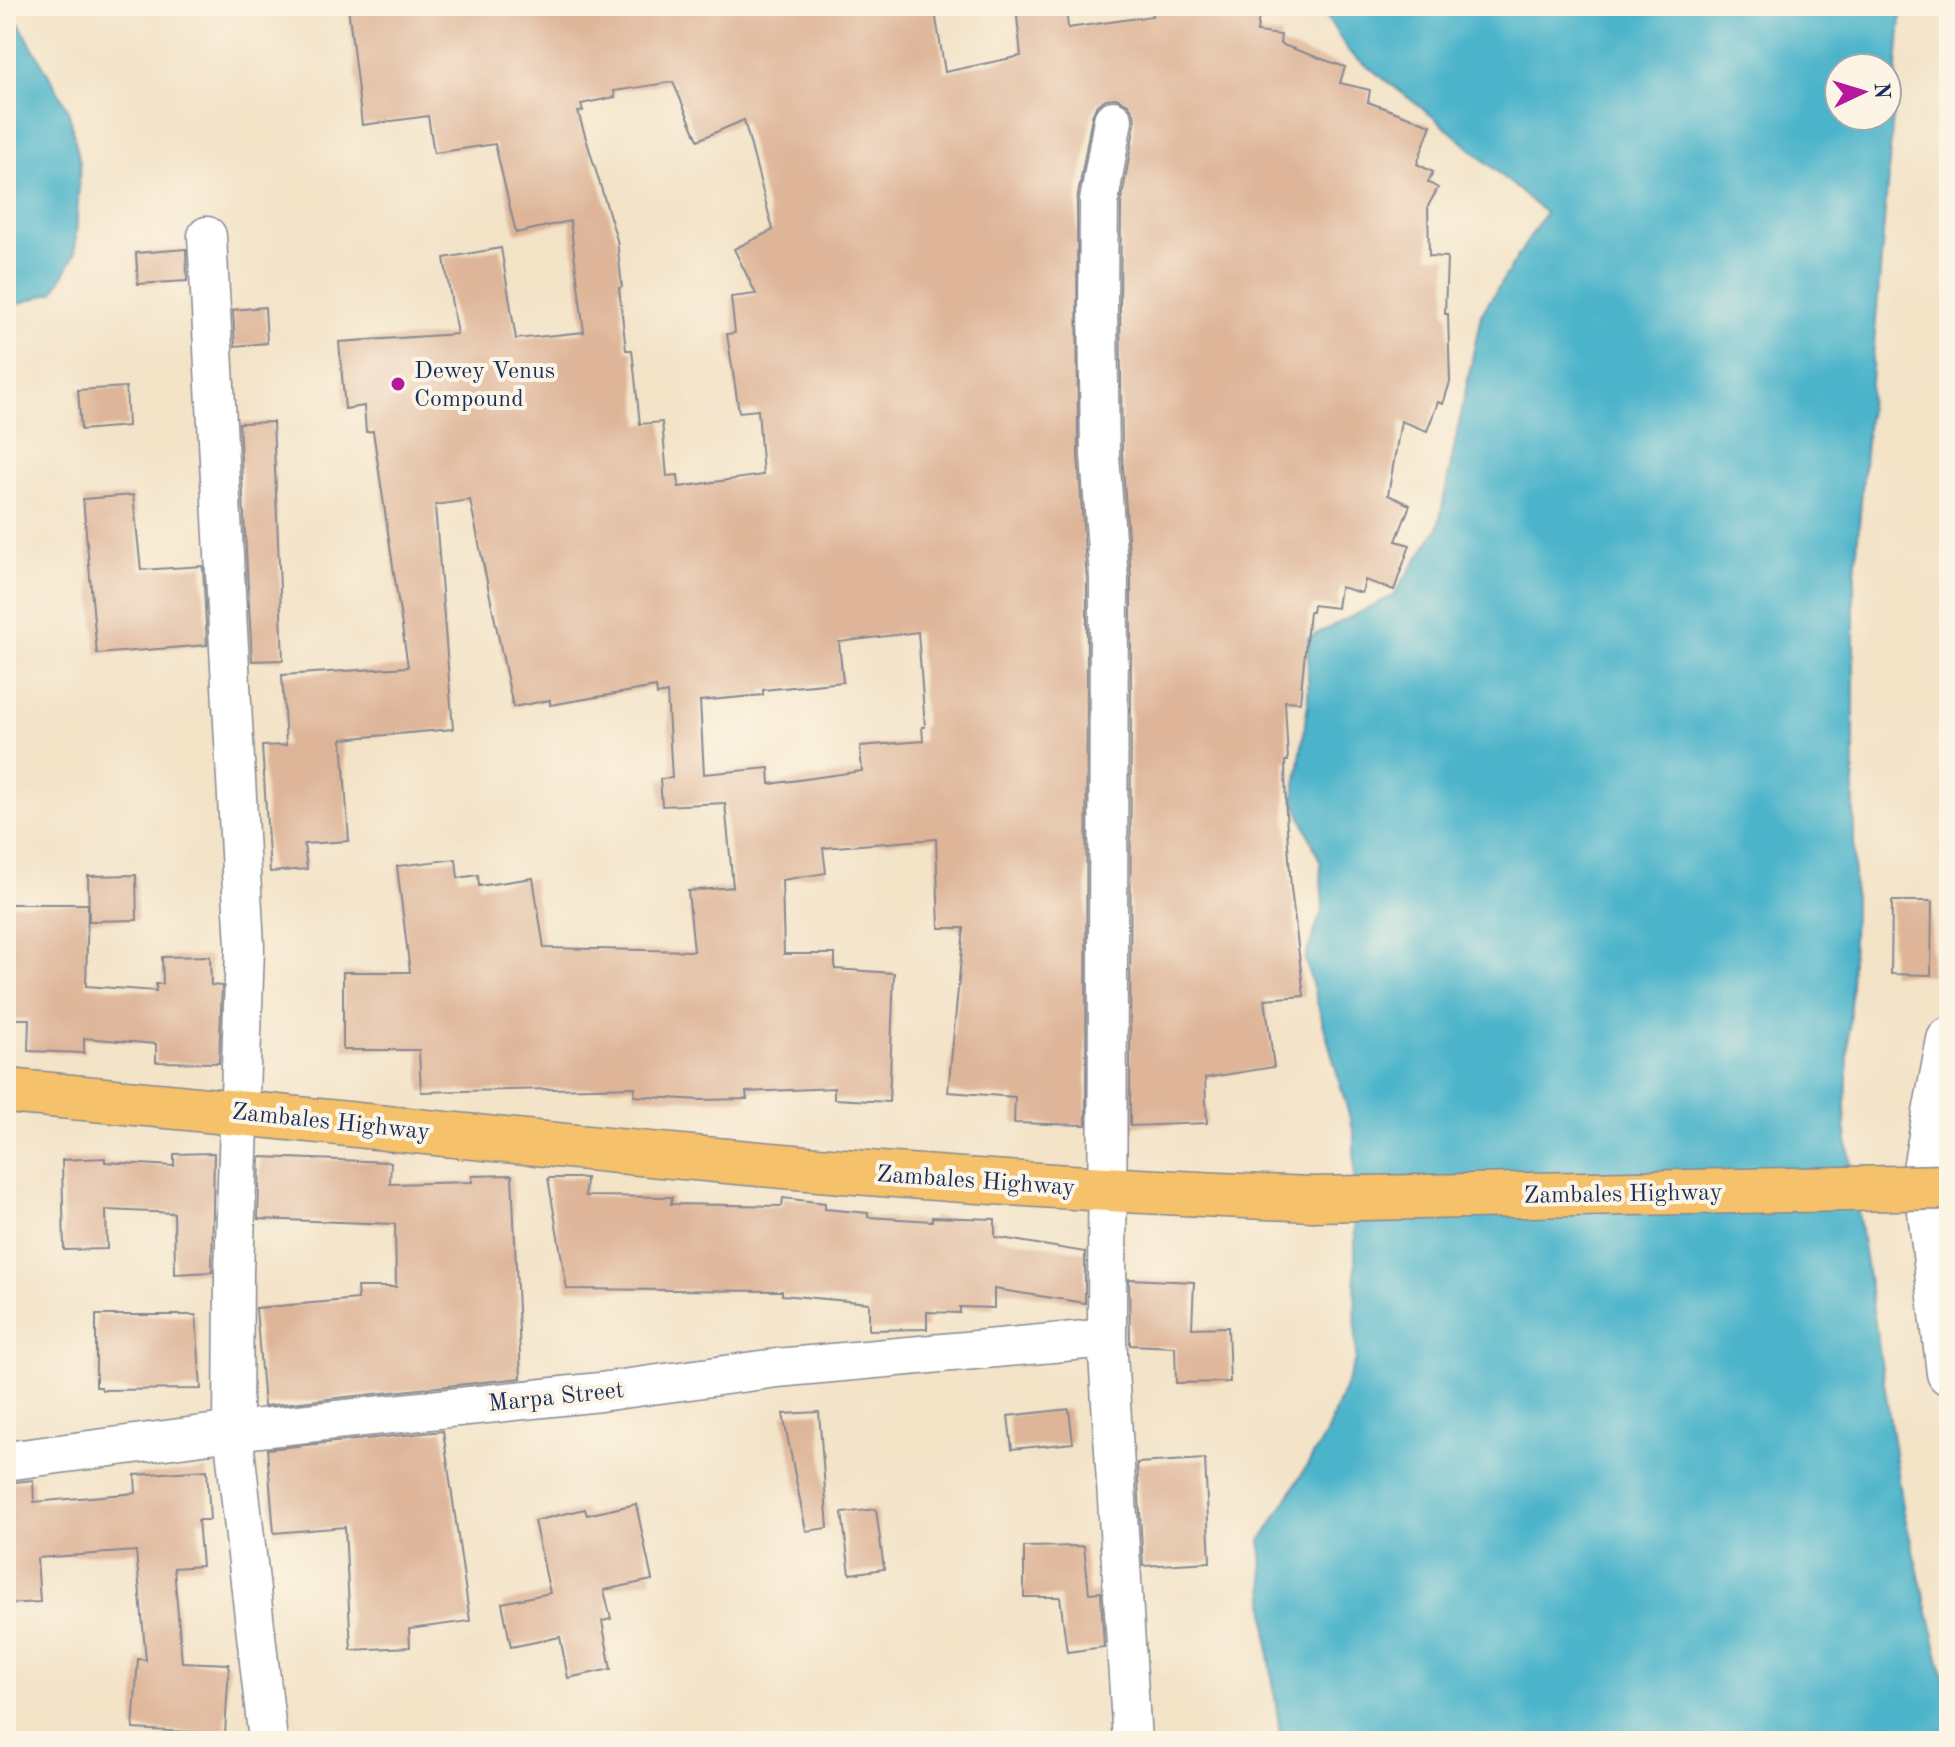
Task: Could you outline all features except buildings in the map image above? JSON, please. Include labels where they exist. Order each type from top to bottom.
[{"type":"main road","name":"Zambales Highway","points":[[6,1091],[238,1111],[728,1162],[1108,1190],[1312,1199],[1949,1187]]},
{"type":"street","points":[[1113,120],[1099,201],[1098,307],[1100,455],[1109,579],[1107,1338],[1132,1741]]},
{"type":"street","points":[[207,236],[245,947],[238,1111],[233,1431],[268,1741]]},
{"type":"street","points":[[1949,1040],[1943,1108],[1925,1169],[1949,1373]]},
{"type":"street","name":"Marpa Street","points":[[6,1461],[233,1431],[585,1393],[777,1368],[1107,1338]]},
{"type":"water","points":[[6,6],[9,6],[68,109],[80,163],[75,254],[54,292],[6,308]]},
{"type":"water","points":[[1320,6],[1902,6],[1898,52],[1823,52],[1823,132],[1892,132],[1854,586],[1854,911],[1845,1127],[1904,1513],[1949,1699],[1949,1741],[1281,1741],[1269,1655],[1261,1541],[1325,1436],[1356,1359],[1354,1133],[1305,959],[1323,908],[1320,861],[1294,800],[1308,704],[1308,638],[1393,596],[1438,528],[1481,315],[1545,213],[1436,119],[1349,52]]},
{"type":"place","name":"Dewey Venus Compound","points":[[398,384]]}]
